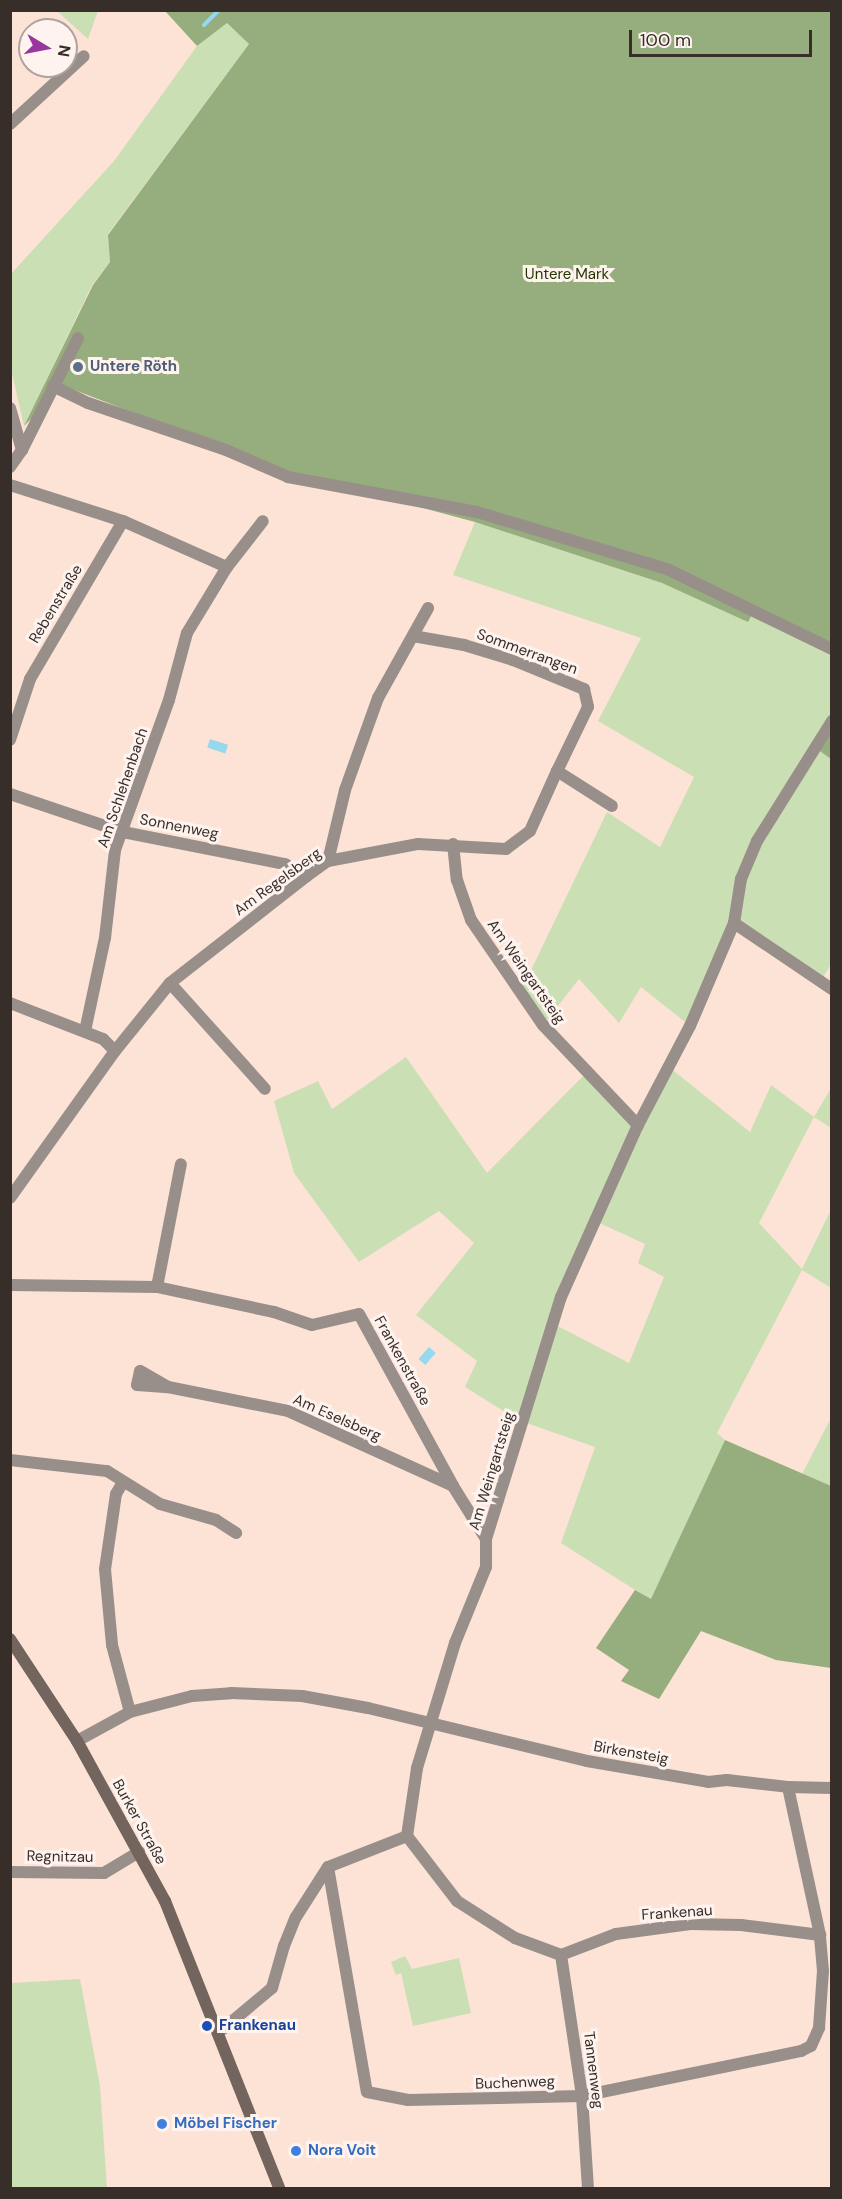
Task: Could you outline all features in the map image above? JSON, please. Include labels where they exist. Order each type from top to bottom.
[{"type":"main road","name":"Burker Straße","points":[[10,1639],[77,1742],[139,1852],[177,1926],[260,2145],[279,2188]]},
{"type":"street","points":[[10,124],[84,56]]},
{"type":"street","points":[[10,467],[22,450],[78,338]]},
{"type":"street","points":[[53,386],[88,403],[226,450],[288,477],[477,512],[667,570],[831,649]]},
{"type":"street","points":[[10,408],[22,450]]},
{"type":"street","points":[[10,484],[123,521],[227,567]]},
{"type":"street","name":"Rebenstraße","points":[[10,740],[30,679],[123,521]]},
{"type":"street","name":"Am Schlehenbach","points":[[85,1031],[105,939],[115,850],[168,700],[187,633],[227,567],[263,521]]},
{"type":"street","points":[[328,861],[345,790],[378,698],[428,608]]},
{"type":"street","name":"Sommerrangen","points":[[412,636],[474,648],[584,689],[588,707],[557,771]]},
{"type":"street","name":"Am Weingartsteig","points":[[407,1836],[417,1768],[455,1643],[486,1567],[486,1539],[561,1297],[638,1125],[690,1026],[734,923],[741,879],[757,841],[831,721]]},
{"type":"street","points":[[557,771],[612,806]]},
{"type":"street","name":"Am Regelsberg","points":[[10,1198],[115,1051],[170,984],[307,876],[328,861],[418,844],[453,844],[506,849],[530,831],[557,771]]},
{"type":"street","name":"Sonnenweg","points":[[10,794],[123,832],[285,864],[307,876]]},
{"type":"street","name":"Am Weingartsteig","points":[[453,844],[457,880],[471,920],[543,1025],[638,1125]]},
{"type":"street","points":[[734,923],[831,988]]},
{"type":"street","points":[[170,984],[265,1089]]},
{"type":"street","points":[[10,1004],[103,1039],[115,1051]]},
{"type":"street","points":[[158,1287],[182,1164]]},
{"type":"street","name":"Frankenstraße","points":[[10,1284],[158,1287],[274,1312],[312,1325],[359,1314],[453,1486],[486,1539]]},
{"type":"street","name":"Am Eselsberg","points":[[168,1387],[288,1411],[453,1486]]},
{"type":"street","points":[[10,1460],[108,1471],[160,1504],[216,1520],[236,1533]]},
{"type":"street","points":[[123,1482],[116,1494],[105,1569],[112,1645],[130,1712]]},
{"type":"street","name":"Birkensteig","points":[[77,1742],[130,1712],[192,1696],[231,1693],[302,1696],[368,1708],[587,1761],[708,1782],[727,1780],[788,1787],[831,1788]]},
{"type":"street","points":[[788,1787],[827,1970]]},
{"type":"street","points":[[218,2032],[272,1988],[284,1946],[296,1917],[328,1867],[407,1836],[458,1901],[515,1938],[561,1955]]},
{"type":"street","name":"Regnitzau","points":[[10,1872],[104,1873],[139,1852]]},
{"type":"street","name":"Buchenweg","points":[[328,1867],[367,2092],[408,2100],[582,2096],[801,2051],[811,2046],[819,2028],[827,1970]]},
{"type":"street","name":"Frankenau","points":[[561,1955],[616,1934],[690,1924],[741,1924],[820,1935]]},
{"type":"street","name":"Tannenweg","points":[[561,1955],[582,2096],[588,2188]]},
{"type":"green space","points":[[57,11],[98,11],[88,39],[78,30],[78,18],[65,18]]},
{"type":"green space","name":"Untere Mark","points":[[165,11],[831,11],[831,655],[753,613],[748,622],[662,583],[475,522],[289,472],[64,386],[24,426],[93,285],[110,262],[108,235],[249,44],[227,23],[197,46]]},
{"type":"green space","points":[[227,23],[249,44],[108,234],[110,262],[92,285],[24,426],[11,369],[10,275],[114,161],[197,46]]},
{"type":"green space","points":[[475,522],[662,583],[749,620],[754,612],[831,655],[831,715],[817,749],[832,759],[831,964],[821,981],[734,924],[690,1026],[641,987],[619,1023],[579,979],[543,1025],[521,991],[607,812],[660,847],[694,777],[598,721],[641,638],[453,575]]},
{"type":"green space","points":[[831,715],[831,759],[817,749]]},
{"type":"green space","points":[[406,1057],[487,1173],[587,1072],[638,1124],[669,1067],[750,1132],[771,1085],[814,1117],[759,1223],[802,1269],[831,1210],[831,1288],[802,1270],[717,1433],[725,1440],[651,1600],[561,1543],[595,1447],[518,1420],[465,1387],[477,1361],[416,1315],[474,1243],[439,1211],[359,1262],[294,1173],[274,1101],[318,1081],[332,1109]],"holes":[[[595,1221],[645,1244],[638,1263],[664,1277],[629,1363],[552,1323]]]},
{"type":"green space","points":[[831,1088],[831,1128],[814,1117]]},
{"type":"green space","points":[[831,1418],[831,1486],[829,1486],[802,1474]]},
{"type":"green space","points":[[725,1440],[831,1486],[831,1668],[776,1660],[701,1631],[659,1699],[621,1681],[629,1670],[596,1648],[635,1590],[651,1599]]},
{"type":"green space","points":[[405,1956],[412,1969],[459,1958],[471,2013],[413,2026],[401,1973],[396,1975],[391,1962]]},
{"type":"green space","points":[[80,1979],[100,2086],[107,2188],[11,2188],[11,1983]]},
{"type":"water","points":[[210,739],[228,745],[225,753],[207,748]]},
{"type":"water","points":[[429,1347],[436,1353],[425,1365],[419,1359]]},
{"type":"waterway","points":[[204,25],[219,10]]},
{"type":"place","name":"Untere Röth","points":[[78,367]]},
{"type":"place","name":"Frankenau","points":[[207,2026]]},
{"type":"place","name":"Möbel Fischer","points":[[162,2124]]},
{"type":"place","name":"Nora Voit","points":[[296,2151]]}]
